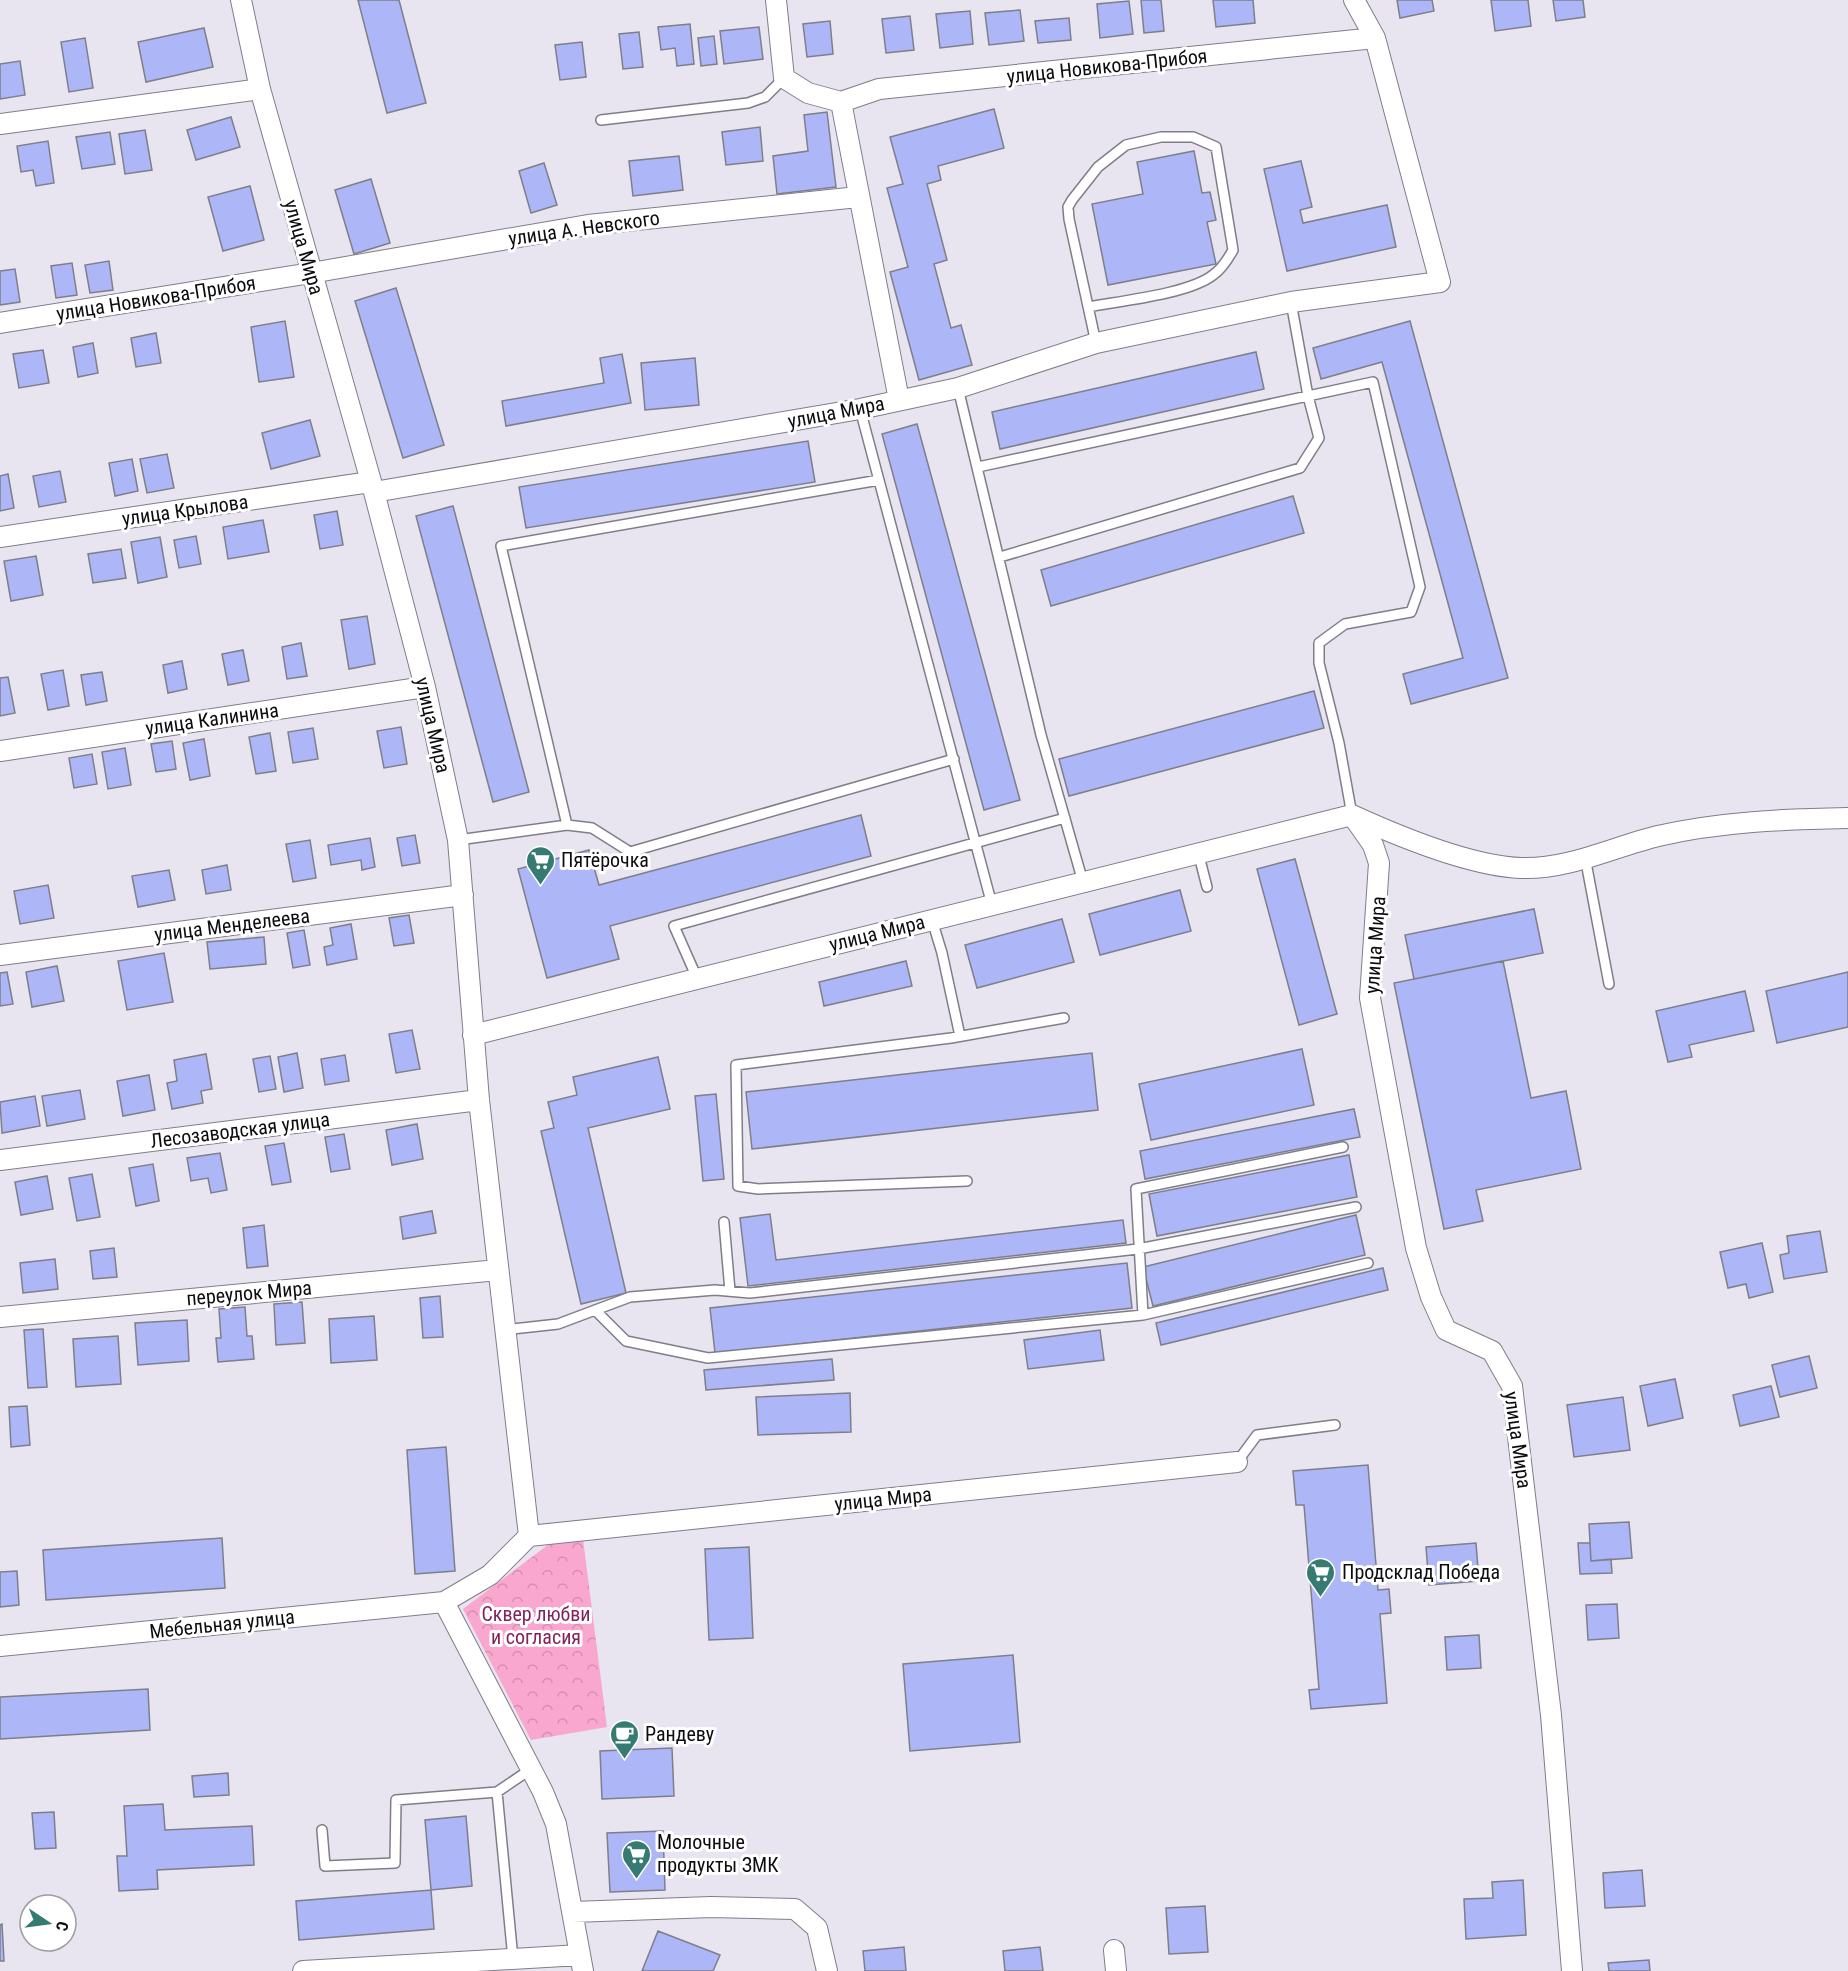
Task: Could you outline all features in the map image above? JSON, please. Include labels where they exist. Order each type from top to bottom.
[{"type":"street","name":"улица Мира","points":[[241,0],[260,88],[372,487],[425,687],[458,840],[479,1100],[529,1536],[1237,1462]]},
{"type":"street","points":[[776,0],[784,78],[808,93],[841,102],[899,400]]},
{"type":"street","points":[[1354,0],[1375,38]]},
{"type":"street","name":"улица Мира","points":[[372,487],[860,409],[958,388],[1096,343],[1291,302],[1440,282],[1375,38]]},
{"type":"street","name":"улица Новикова-Прибоя","points":[[841,102],[879,89],[1375,38]]},
{"type":"street","points":[[0,124],[260,88]]},
{"type":"street","name":"улица А. Невского","points":[[311,273],[588,225],[858,197]]},
{"type":"street","name":"улица Новикова-Прибоя","points":[[0,323],[311,273]]},
{"type":"street","name":"улица Крылова","points":[[0,537],[372,487]]},
{"type":"street","name":"улица Калинина","points":[[0,751],[425,687]]},
{"type":"street","name":"улица Мира","points":[[473,1035],[1198,851],[1352,815],[1374,845],[1379,863],[1370,998],[1416,1248],[1431,1297],[1446,1330],[1492,1351],[1512,1386],[1551,1715],[1572,1971]]},
{"type":"street","points":[[1352,815],[1392,833],[1481,862],[1520,868],[1548,867],[1658,836],[1714,826],[1848,818]]},
{"type":"street","name":"улица Менделеева","points":[[0,955],[463,895]]},
{"type":"street","name":"Лесозаводская улица","points":[[0,1161],[479,1100]]},
{"type":"street","name":"переулок Мира","points":[[0,1317],[498,1270]]},
{"type":"street","points":[[303,1971],[513,1959],[582,1963],[556,1824],[531,1769],[444,1602],[490,1575],[529,1536]]},
{"type":"street","name":"Мебельная улица","points":[[0,1646],[444,1602]]},
{"type":"street","points":[[573,1912],[711,1907],[795,1909],[817,1928],[827,1971]]},
{"type":"street","points":[[1114,1950],[1116,1971]]},
{"type":"lane","points":[[601,120],[748,103],[765,98],[784,78]]},
{"type":"lane","points":[[1088,307],[1176,290],[1212,276],[1224,264],[1233,250],[1216,147],[1193,137],[1161,137],[1126,145],[1098,167],[1071,200],[1068,207],[1069,219],[1088,307],[1096,343]]},
{"type":"lane","points":[[1000,557],[1300,468],[1319,438],[1308,396],[1291,302]]},
{"type":"lane","points":[[978,467],[1373,382],[1420,587],[1411,612],[1345,624],[1319,643],[1319,663],[1339,743],[1352,815]]},
{"type":"lane","points":[[958,388],[1041,735],[1083,882]]},
{"type":"lane","points":[[860,409],[992,905]]},
{"type":"lane","points":[[567,825],[501,546],[879,480]]},
{"type":"lane","points":[[458,840],[567,825],[592,828],[630,852],[954,759]]},
{"type":"lane","points":[[697,978],[674,926],[1065,818]]},
{"type":"lane","points":[[1198,851],[1207,887]]},
{"type":"lane","points":[[1585,857],[1609,984]]},
{"type":"lane","points":[[932,920],[942,953],[960,1036]]},
{"type":"lane","points":[[967,1181],[758,1189],[738,1186],[736,1065],[960,1036],[1064,1018]]},
{"type":"lane","points":[[1143,1315],[1136,1190],[1342,1147]]},
{"type":"lane","points":[[504,1330],[558,1324],[630,1297],[715,1290],[750,1293],[1138,1249],[1356,1206]]},
{"type":"lane","points":[[724,1222],[730,1291]]},
{"type":"lane","points":[[595,1310],[626,1341],[708,1358],[1143,1315],[1368,1263]]},
{"type":"lane","points":[[1237,1462],[1257,1435],[1335,1425]]},
{"type":"lane","points":[[322,1830],[325,1866],[395,1863],[396,1800],[497,1791],[531,1769]]},
{"type":"lane","points":[[497,1791],[513,1959]]},
{"type":"green space","name":"Сквер любви и согласия","points":[[583,1539],[607,1727],[531,1740],[463,1609],[553,1541]]},
{"type":"building","points":[[358,0],[399,0],[426,103],[387,113]]},
{"type":"building","points":[[1141,0],[1161,0],[1164,31],[1144,33]]},
{"type":"building","points":[[1213,0],[1253,0],[1255,23],[1216,27]]},
{"type":"building","points":[[1397,0],[1432,0],[1434,11],[1400,18]]},
{"type":"building","points":[[1491,0],[1528,0],[1531,26],[1495,31]]},
{"type":"building","points":[[1553,0],[1583,0],[1585,17],[1556,21]]},
{"type":"building","points":[[1129,1],[1133,34],[1100,38],[1097,4]]},
{"type":"building","points":[[1020,10],[1024,41],[989,45],[985,13]]},
{"type":"building","points":[[970,11],[973,44],[940,48],[936,14]]},
{"type":"building","points":[[910,16],[914,50],[886,53],[882,19]]},
{"type":"building","points":[[1069,18],[1071,40],[1038,43],[1035,21]]},
{"type":"building","points":[[830,21],[833,54],[807,57],[803,24]]},
{"type":"building","points":[[690,24],[694,64],[677,66],[675,48],[661,50],[658,27]]},
{"type":"building","points":[[759,27],[763,59],[724,64],[720,31]]},
{"type":"building","points":[[204,28],[213,67],[146,82],[138,42]]},
{"type":"building","points":[[639,32],[643,67],[623,69],[619,34]]},
{"type":"building","points":[[714,36],[717,64],[701,66],[698,38]]},
{"type":"building","points":[[85,38],[93,88],[69,92],[61,42]]},
{"type":"building","points":[[582,42],[586,77],[560,80],[555,45]]},
{"type":"building","points":[[20,61],[25,95],[0,99],[0,64]]},
{"type":"building","points":[[994,109],[1004,148],[938,166],[941,180],[927,184],[947,260],[934,264],[951,328],[961,325],[972,365],[919,380],[890,272],[908,267],[887,188],[903,184],[890,137]]},
{"type":"building","points":[[827,112],[836,187],[777,194],[773,156],[808,151],[804,115]]},
{"type":"building","points":[[231,117],[240,147],[196,160],[187,130]]},
{"type":"building","points":[[760,127],[763,161],[726,165],[722,132]]},
{"type":"building","points":[[145,130],[152,170],[125,174],[119,134]]},
{"type":"building","points":[[110,132],[115,164],[82,169],[76,137]]},
{"type":"building","points":[[48,141],[54,183],[36,186],[33,170],[21,172],[17,146]]},
{"type":"building","points":[[1194,151],[1202,193],[1210,192],[1216,220],[1207,222],[1216,264],[1108,285],[1092,204],[1143,194],[1137,162]]},
{"type":"building","points":[[679,156],[683,190],[633,196],[629,161]]},
{"type":"building","points":[[1301,161],[1312,207],[1300,210],[1303,223],[1387,205],[1396,247],[1287,271],[1264,169]]},
{"type":"building","points":[[544,163],[557,205],[531,213],[519,171]]},
{"type":"building","points":[[371,179],[390,243],[354,254],[335,190]]},
{"type":"building","points":[[250,186],[264,240],[223,251],[208,197]]},
{"type":"building","points":[[109,261],[113,290],[90,293],[85,265]]},
{"type":"building","points":[[72,263],[77,295],[56,298],[51,266]]},
{"type":"building","points":[[15,269],[20,302],[0,305],[0,271]]},
{"type":"building","points":[[396,288],[444,445],[403,458],[355,301]]},
{"type":"building","points":[[285,321],[294,377],[259,382],[251,327]]},
{"type":"building","points":[[1410,321],[1508,678],[1411,704],[1403,674],[1463,658],[1382,362],[1321,379],[1313,348]]},
{"type":"building","points":[[156,333],[161,363],[136,367],[131,338]]},
{"type":"building","points":[[93,343],[98,373],[78,377],[73,347]]},
{"type":"building","points":[[43,350],[49,383],[19,388],[13,354]]},
{"type":"building","points":[[1256,352],[1264,389],[1000,449],[992,412]]},
{"type":"building","points":[[622,354],[631,403],[506,426],[502,401],[604,383],[600,358]]},
{"type":"building","points":[[695,358],[699,405],[645,410],[641,363]]},
{"type":"building","points":[[310,420],[320,456],[271,469],[262,433]]},
{"type":"building","points":[[917,424],[1020,800],[984,810],[882,434]]},
{"type":"building","points":[[808,441],[815,482],[526,528],[519,487]]},
{"type":"building","points":[[167,454],[174,488],[147,493],[140,459]]},
{"type":"building","points":[[132,459],[138,491],[115,496],[109,463]]},
{"type":"building","points":[[60,471],[66,502],[39,507],[33,476]]},
{"type":"building","points":[[8,474],[14,508],[0,511],[0,476]]},
{"type":"building","points":[[1293,496],[1304,533],[1051,606],[1041,570]]},
{"type":"building","points":[[453,506],[529,792],[493,802],[416,516]]},
{"type":"building","points":[[337,511],[343,545],[320,549],[314,515]]},
{"type":"building","points":[[263,520],[269,552],[228,559],[223,527]]},
{"type":"building","points":[[196,536],[201,564],[179,568],[174,540]]},
{"type":"building","points":[[160,537],[167,577],[138,583],[131,542]]},
{"type":"building","points":[[121,549],[126,578],[93,583],[88,554]]},
{"type":"building","points":[[36,556],[43,595],[11,601],[4,561]]},
{"type":"building","points":[[367,616],[375,664],[349,669],[341,620]]},
{"type":"building","points":[[301,643],[307,676],[287,679],[282,647]]},
{"type":"building","points":[[243,650],[249,681],[228,685],[222,654]]},
{"type":"building","points":[[182,661],[187,689],[168,693],[163,665]]},
{"type":"building","points":[[63,670],[69,706],[48,710],[41,674]]},
{"type":"building","points":[[102,672],[107,701],[86,705],[81,675]]},
{"type":"building","points":[[8,677],[15,713],[0,716],[0,678]]},
{"type":"building","points":[[1314,691],[1324,728],[1069,796],[1059,759]]},
{"type":"building","points":[[401,727],[407,764],[384,768],[377,731]]},
{"type":"building","points":[[313,728],[318,759],[293,763],[288,732]]},
{"type":"building","points":[[270,733],[276,771],[256,774],[249,737]]},
{"type":"building","points":[[204,739],[210,776],[190,780],[183,743]]},
{"type":"building","points":[[172,741],[176,769],[156,772],[151,744]]},
{"type":"building","points":[[125,748],[131,785],[108,789],[102,752]]},
{"type":"building","points":[[92,754],[97,784],[74,788],[69,758]]},
{"type":"building","points":[[861,815],[871,856],[610,926],[619,959],[547,978],[518,869],[589,850],[599,885]]},
{"type":"building","points":[[415,835],[420,863],[402,866],[397,838]]},
{"type":"building","points":[[370,838],[375,867],[362,870],[361,860],[331,865],[328,845]]},
{"type":"building","points":[[310,840],[316,878],[293,882],[286,844]]},
{"type":"building","points":[[1295,859],[1337,1014],[1299,1025],[1257,869]]},
{"type":"building","points":[[227,865],[231,890],[206,894],[202,870]]},
{"type":"building","points":[[169,870],[175,900],[138,907],[132,876]]},
{"type":"building","points":[[48,885],[54,918],[20,924],[14,891]]},
{"type":"building","points":[[1180,890],[1191,931],[1100,955],[1089,914]]},
{"type":"building","points":[[1534,909],[1543,953],[1414,979],[1405,935]]},
{"type":"building","points":[[409,915],[414,943],[394,946],[389,918]]},
{"type":"building","points":[[1062,919],[1074,962],[977,988],[965,945]]},
{"type":"building","points":[[351,924],[357,959],[327,965],[324,947],[333,945],[330,928]]},
{"type":"building","points":[[304,930],[310,965],[293,968],[287,933]]},
{"type":"building","points":[[264,937],[266,964],[210,969],[207,942]]},
{"type":"building","points":[[164,953],[173,1002],[127,1010],[118,961]]},
{"type":"building","points":[[906,961],[912,986],[824,1006],[819,982]]},
{"type":"building","points":[[1503,961],[1531,1098],[1566,1091],[1581,1169],[1476,1190],[1483,1221],[1444,1229],[1394,983]]},
{"type":"building","points":[[57,966],[64,1001],[32,1007],[26,972]]},
{"type":"building","points":[[7,972],[13,1004],[0,1006],[0,973]]},
{"type":"building","points":[[1848,972],[1848,1027],[1777,1043],[1766,991]]},
{"type":"building","points":[[1745,991],[1754,1031],[1689,1045],[1692,1057],[1668,1062],[1656,1011]]},
{"type":"building","points":[[412,1030],[420,1069],[396,1073],[389,1034]]},
{"type":"building","points":[[1302,1049],[1314,1105],[1151,1140],[1139,1084]]},
{"type":"building","points":[[297,1053],[303,1088],[284,1092],[278,1057]]},
{"type":"building","points":[[1092,1053],[1098,1110],[752,1149],[746,1092]]},
{"type":"building","points":[[206,1054],[212,1089],[201,1091],[203,1103],[172,1109],[167,1083],[177,1081],[174,1060]]},
{"type":"building","points":[[345,1055],[349,1081],[325,1085],[321,1059]]},
{"type":"building","points":[[270,1056],[276,1089],[259,1092],[253,1059]]},
{"type":"building","points":[[658,1057],[670,1109],[588,1128],[626,1293],[581,1304],[541,1131],[554,1128],[548,1102],[577,1095],[573,1077]]},
{"type":"building","points":[[149,1075],[155,1110],[123,1116],[117,1081]]},
{"type":"building","points":[[80,1090],[85,1119],[47,1126],[42,1096]]},
{"type":"building","points":[[716,1094],[724,1179],[703,1181],[695,1096]]},
{"type":"building","points":[[35,1096],[40,1126],[2,1133],[0,1102]]},
{"type":"building","points":[[1354,1109],[1360,1137],[1145,1179],[1140,1151]]},
{"type":"building","points":[[417,1124],[423,1159],[392,1165],[386,1130]]},
{"type":"building","points":[[344,1134],[350,1169],[331,1172],[325,1137]]},
{"type":"building","points":[[284,1143],[291,1182],[272,1185],[265,1146]]},
{"type":"building","points":[[220,1153],[227,1190],[211,1193],[208,1178],[191,1181],[187,1158]]},
{"type":"building","points":[[1349,1155],[1357,1197],[1157,1236],[1149,1194]]},
{"type":"building","points":[[153,1164],[159,1201],[136,1206],[129,1168]]},
{"type":"building","points":[[92,1174],[100,1217],[77,1221],[69,1178]]},
{"type":"building","points":[[47,1176],[53,1209],[21,1215],[15,1182]]},
{"type":"building","points":[[432,1211],[436,1233],[403,1239],[400,1217]]},
{"type":"building","points":[[770,1214],[776,1260],[1123,1220],[1126,1243],[748,1286],[740,1218]]},
{"type":"building","points":[[1356,1215],[1365,1255],[1153,1306],[1143,1267]]},
{"type":"building","points":[[264,1225],[268,1266],[247,1268],[243,1228]]},
{"type":"building","points":[[1820,1231],[1827,1272],[1784,1279],[1780,1255],[1789,1253],[1787,1236]]},
{"type":"building","points":[[1762,1243],[1773,1292],[1749,1298],[1746,1284],[1728,1288],[1720,1252]]},
{"type":"building","points":[[114,1248],[117,1277],[93,1279],[90,1251]]},
{"type":"building","points":[[55,1259],[58,1289],[23,1293],[20,1263]]},
{"type":"building","points":[[1127,1263],[1132,1308],[715,1353],[710,1308]]},
{"type":"building","points":[[1383,1268],[1388,1290],[1161,1345],[1156,1323]]},
{"type":"building","points":[[440,1296],[443,1337],[423,1338],[420,1298]]},
{"type":"building","points":[[302,1302],[305,1343],[276,1345],[274,1304]]},
{"type":"building","points":[[245,1307],[247,1336],[252,1336],[254,1359],[218,1362],[216,1338],[221,1338],[219,1309]]},
{"type":"building","points":[[374,1316],[377,1360],[331,1363],[329,1319]]},
{"type":"building","points":[[187,1320],[189,1361],[138,1365],[135,1323]]},
{"type":"building","points":[[43,1329],[47,1387],[28,1388],[24,1330]]},
{"type":"building","points":[[1100,1330],[1104,1360],[1028,1369],[1024,1340]]},
{"type":"building","points":[[118,1336],[121,1384],[76,1387],[73,1339]]},
{"type":"building","points":[[1809,1356],[1817,1388],[1780,1397],[1772,1365]]},
{"type":"building","points":[[832,1359],[834,1380],[706,1390],[704,1370]]},
{"type":"building","points":[[1675,1379],[1683,1418],[1648,1426],[1640,1386]]},
{"type":"building","points":[[1771,1386],[1779,1417],[1740,1426],[1733,1395]]},
{"type":"building","points":[[850,1393],[851,1432],[758,1435],[756,1397]]},
{"type":"building","points":[[1623,1397],[1630,1450],[1574,1457],[1567,1405]]},
{"type":"building","points":[[27,1406],[30,1445],[11,1447],[9,1407]]},
{"type":"building","points":[[446,1447],[455,1571],[415,1574],[407,1450]]},
{"type":"building","points":[[1368,1465],[1378,1590],[1389,1589],[1391,1613],[1380,1614],[1387,1703],[1311,1709],[1309,1690],[1319,1689],[1304,1505],[1296,1505],[1293,1471]]},
{"type":"building","points":[[1629,1522],[1632,1558],[1591,1561],[1589,1524]]},
{"type":"building","points":[[222,1538],[225,1588],[46,1600],[43,1550]]},
{"type":"building","points":[[1476,1543],[1479,1581],[1429,1585],[1426,1547]]},
{"type":"building","points":[[1578,1543],[1590,1543],[1591,1561],[1611,1559],[1612,1573],[1580,1574]]},
{"type":"building","points":[[749,1547],[753,1638],[709,1640],[705,1549]]},
{"type":"building","points":[[17,1571],[19,1605],[0,1607],[0,1572]]},
{"type":"building","points":[[1617,1604],[1619,1638],[1588,1640],[1586,1605]]},
{"type":"building","points":[[1479,1635],[1481,1668],[1447,1670],[1445,1637]]},
{"type":"building","points":[[1013,1655],[1020,1742],[910,1751],[903,1664]]},
{"type":"building","points":[[148,1689],[150,1730],[0,1739],[0,1697]]},
{"type":"building","points":[[672,1748],[674,1796],[602,1799],[600,1751]]},
{"type":"building","points":[[228,1773],[229,1795],[194,1797],[192,1776]]},
{"type":"building","points":[[163,1804],[165,1830],[252,1826],[254,1865],[157,1870],[158,1889],[119,1891],[117,1856],[127,1856],[124,1806]]},
{"type":"building","points":[[54,1812],[56,1848],[35,1849],[32,1813]]},
{"type":"building","points":[[466,1816],[472,1886],[431,1890],[425,1820]]},
{"type":"building","points":[[663,1831],[665,1890],[610,1892],[607,1833]]},
{"type":"building","points":[[1642,1870],[1645,1906],[1605,1908],[1603,1873]]},
{"type":"building","points":[[1523,1880],[1526,1935],[1466,1939],[1464,1899],[1493,1898],[1492,1882]]},
{"type":"building","points":[[431,1890],[434,1929],[299,1940],[296,1901]]},
{"type":"building","points":[[1205,1906],[1208,1952],[1169,1954],[1166,1908]]},
{"type":"building","points":[[2,1924],[4,1961],[0,1961],[0,1925]]},
{"type":"building","points":[[658,1931],[720,1955],[713,1971],[642,1971]]},
{"type":"building","points":[[904,1947],[906,1971],[865,1971],[863,1951]]},
{"type":"building","points":[[1040,1947],[1043,1971],[1005,1971],[1003,1951]]},
{"type":"building","points":[[1649,1960],[1650,1971],[1609,1971],[1608,1963]]},
{"type":"place","name":"Пятёрочка","points":[[540,886]]},
{"type":"place","name":"Продсклад Победа","points":[[1321,1598]]},
{"type":"place","name":"Рандеву","points":[[624,1760]]},
{"type":"place","name":"Молочные продукты ЗМК","points":[[636,1880]]}]
